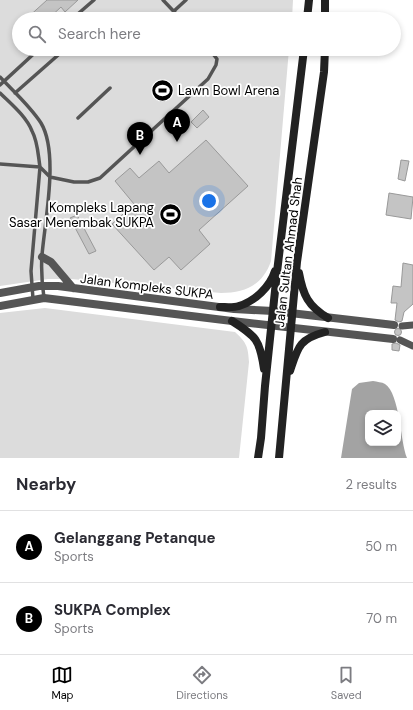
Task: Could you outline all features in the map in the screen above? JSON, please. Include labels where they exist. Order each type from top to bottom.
[{"type":"main road","points":[[308,12],[309,0]]},
{"type":"main road","points":[[325,0],[325,12]]},
{"type":"main road","name":"Jalan Sultan Ahmad Shah","points":[[258,458],[279,256],[303,56]]},
{"type":"main road","name":"Jalan Sultan Ahmad Shah","points":[[279,458],[291,313],[324,72],[325,56]]},
{"type":"main road","points":[[220,307],[239,306],[260,294],[269,284],[274,274],[279,256]]},
{"type":"main road","points":[[297,262],[301,285],[308,301],[328,318]]},
{"type":"main road","points":[[232,321],[252,334],[258,344],[262,354],[265,386]]},
{"type":"main road","points":[[286,384],[299,346],[313,335],[325,332]]},
{"type":"street","points":[[42,257],[51,262],[73,288]]},
{"type":"street","name":"Jalan Kompleks SUKPA","points":[[0,293],[32,287],[58,286],[220,307],[273,311],[398,326]]},
{"type":"street","name":"Jalan Kompleks SUKPA","points":[[0,306],[44,298],[272,326],[397,339]]},
{"type":"street","points":[[398,326],[413,325]]},
{"type":"street","points":[[397,339],[413,346]]},
{"type":"lane","points":[[80,12],[94,0]]},
{"type":"lane","points":[[163,0],[174,12],[186,0]]},
{"type":"lane","points":[[0,85],[31,56]]},
{"type":"lane","points":[[15,93],[57,56]]},
{"type":"lane","points":[[0,164],[40,167],[50,177],[81,183],[96,180],[104,175],[208,79],[216,65],[217,59],[215,56]]},
{"type":"lane","points":[[0,77],[36,116],[44,129],[48,143],[50,177],[42,257],[44,298]]},
{"type":"lane","points":[[78,118],[110,88]]},
{"type":"lane","points":[[0,93],[32,129],[36,142],[40,167],[31,271],[33,299]]},
{"type":"shaded area","points":[[0,0],[293,0],[292,12],[12,12],[12,56],[288,56],[271,261],[268,269],[258,282],[245,289],[230,293],[71,279],[48,279],[0,286]]},
{"type":"shaded area","points":[[45,308],[235,332],[246,346],[249,362],[239,458],[0,458],[0,313]]},
{"type":"shaded area","points":[[373,381],[381,382],[390,389],[398,410],[365,410],[365,446],[401,446],[401,429],[407,458],[341,458],[352,389],[359,383]]},
{"type":"building","points":[[47,0],[78,0],[65,12],[61,7],[56,12],[34,12]]},
{"type":"building","points":[[203,110],[209,117],[197,128],[191,122]]},
{"type":"building","name":"Kompleks Lapang Sasar Menembak SUKPA","points":[[206,140],[248,186],[199,230],[210,244],[181,270],[169,257],[154,270],[112,224],[134,204],[115,181],[130,168],[139,178],[159,161],[169,173]]},
{"type":"building","points":[[401,160],[409,161],[405,181],[398,179]]},
{"type":"building","points":[[389,193],[413,197],[411,219],[386,215]]},
{"type":"building","points":[[77,215],[96,251],[89,254],[70,218]]},
{"type":"building","points":[[403,263],[413,265],[413,304],[404,312],[402,321],[399,322],[395,320],[397,303],[391,303],[393,286],[401,287]]},
{"type":"building","points":[[398,329],[401,332],[398,335],[395,332]]},
{"type":"building","points":[[396,343],[400,345],[399,351],[392,350],[392,344]]},
{"type":"place","name":"Lawn Bowl Arena","points":[[162,90]]},
{"type":"place","name":"Gelanggang Petanque","points":[[177,142]]},
{"type":"place","name":"SUKPA Complex","points":[[140,155]]},
{"type":"place","name":"Kompleks Lapang Sasar Menembak SUKPA","points":[[170,214]]}]
